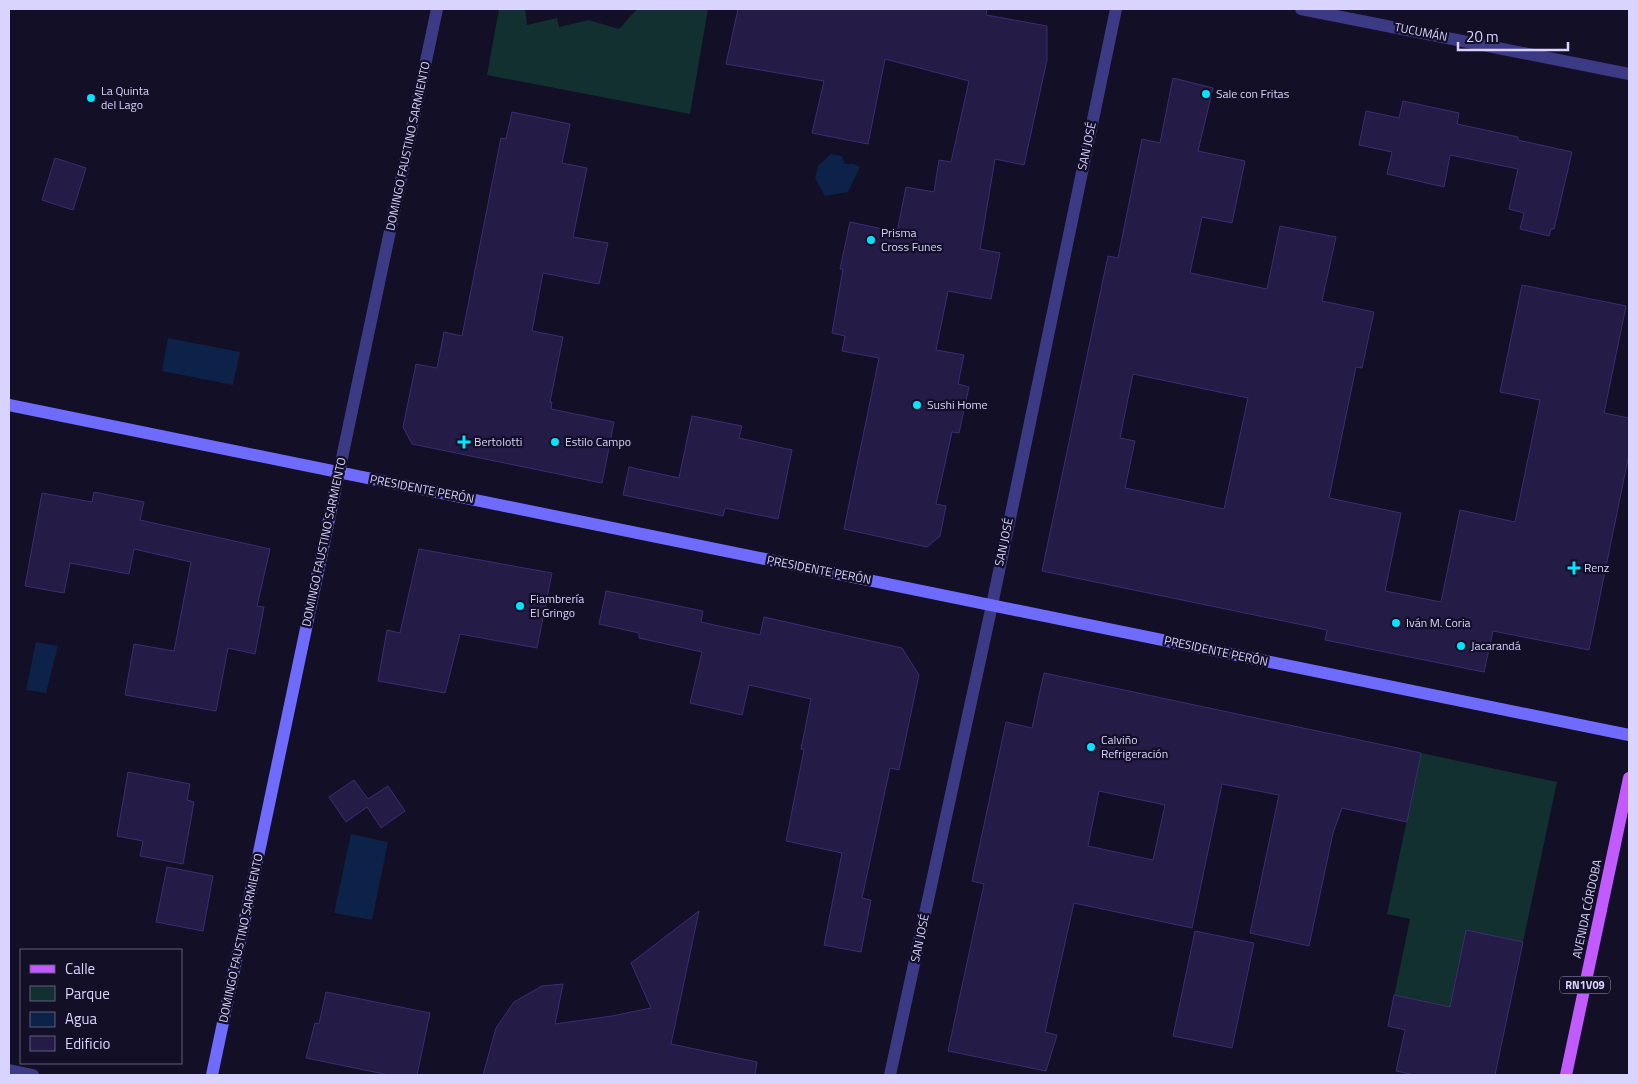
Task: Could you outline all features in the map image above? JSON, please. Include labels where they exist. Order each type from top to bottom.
[{"type":"main road","name":"PRESIDENTE PERÓN","points":[[9,405],[1629,735]]},
{"type":"main road","name":"DOMINGO FAUSTINO SARMIENTO","points":[[212,1075],[339,472]]},
{"type":"main road","name":"AVENIDA CÓRDOBA","points":[[1566,1075],[1629,778]]},
{"type":"street","name":"DOMINGO FAUSTINO SARMIENTO","points":[[339,472],[437,9]]},
{"type":"street","name":"SAN JOSÉ","points":[[890,1075],[992,605],[1116,9]]},
{"type":"street","name":"TUCUMÁN","points":[[1301,9],[1629,74]]},
{"type":"street","points":[[9,1070],[33,1075]]},
{"type":"green space","points":[[499,9],[525,9],[527,25],[557,18],[559,27],[589,20],[619,29],[637,9],[708,9],[690,114],[487,75]]},
{"type":"green space","points":[[1421,753],[1557,782],[1500,1050],[1388,1026],[1410,919],[1387,914]]},
{"type":"water","points":[[831,154],[842,156],[845,164],[854,164],[860,167],[848,192],[825,196],[815,178],[818,166]]},
{"type":"water","points":[[168,338],[240,352],[233,385],[162,371]]},
{"type":"water","points":[[36,642],[58,646],[46,693],[26,690]]},
{"type":"water","points":[[351,834],[388,842],[372,920],[334,913]]},
{"type":"building","points":[[738,9],[987,9],[986,15],[1047,26],[1047,60],[1024,165],[995,159],[980,249],[1000,253],[991,299],[948,291],[936,350],[964,355],[958,384],[969,387],[959,433],[952,432],[936,504],[946,506],[940,536],[927,547],[844,529],[879,358],[842,351],[845,336],[832,333],[843,269],[840,269],[850,222],[897,232],[906,187],[934,192],[939,160],[951,162],[969,81],[885,59],[868,144],[812,133],[824,81],[726,64]]},
{"type":"building","points":[[1173,78],[1213,88],[1198,151],[1245,161],[1232,223],[1202,217],[1190,273],[1267,289],[1280,226],[1336,237],[1322,301],[1374,312],[1362,368],[1356,367],[1329,498],[1401,513],[1385,591],[1441,602],[1460,510],[1515,522],[1540,400],[1500,392],[1522,285],[1626,306],[1604,413],[1629,418],[1629,454],[1589,650],[1493,631],[1484,672],[1325,640],[1327,630],[1042,571],[1108,256],[1118,258],[1142,139],[1160,143]],"holes":[[[1133,374],[1248,398],[1224,509],[1125,488],[1135,441],[1120,438]]]},
{"type":"building","points":[[1403,101],[1459,113],[1457,124],[1518,137],[1518,140],[1572,152],[1554,229],[1551,229],[1549,236],[1520,229],[1524,213],[1509,209],[1518,169],[1450,155],[1444,187],[1387,174],[1392,152],[1359,145],[1366,111],[1399,118]]},
{"type":"building","points":[[512,112],[570,124],[562,163],[587,168],[573,237],[608,243],[599,284],[543,273],[532,331],[563,337],[550,402],[552,402],[551,409],[614,422],[602,483],[412,444],[403,427],[416,364],[437,368],[444,332],[462,336],[501,138],[506,139]]},
{"type":"building","points":[[55,158],[86,168],[73,210],[42,200]]},
{"type":"building","points":[[692,416],[742,426],[739,438],[792,450],[778,519],[725,508],[723,516],[623,495],[629,467],[679,478]]},
{"type":"building","points":[[94,492],[144,502],[140,520],[270,549],[257,606],[264,607],[255,654],[228,648],[216,711],[125,695],[134,644],[174,651],[191,562],[134,549],[129,574],[70,563],[64,593],[25,586],[42,493],[92,502]]},
{"type":"building","points":[[419,549],[552,573],[537,648],[460,634],[445,693],[378,681],[387,630],[400,633]]},
{"type":"building","points":[[606,591],[703,611],[701,622],[760,635],[764,617],[902,648],[919,675],[899,770],[890,768],[862,898],[871,900],[861,952],[824,945],[842,853],[786,841],[804,750],[801,749],[811,699],[749,685],[742,715],[690,703],[702,652],[639,638],[639,633],[599,624]]},
{"type":"building","points":[[1044,673],[1421,753],[1407,822],[1342,808],[1333,833],[1309,946],[1250,933],[1279,795],[1222,784],[1192,928],[1074,903],[1045,1032],[1057,1035],[1046,1071],[948,1051],[984,884],[972,881],[1006,722],[1032,728]],"holes":[[[1099,791],[1165,805],[1153,860],[1088,846]]]},
{"type":"building","points":[[128,772],[190,784],[187,800],[194,802],[183,864],[140,856],[143,841],[117,836]]},
{"type":"building","points":[[354,780],[368,799],[388,786],[405,811],[381,828],[367,807],[346,822],[329,797]]},
{"type":"building","points":[[167,867],[213,876],[203,931],[156,922]]},
{"type":"building","points":[[699,911],[671,1044],[757,1062],[755,1075],[483,1075],[496,1028],[514,1002],[542,986],[563,984],[555,1024],[651,1008],[631,963]]},
{"type":"building","points":[[1466,930],[1523,942],[1495,1075],[1415,1075],[1396,1071],[1405,1030],[1388,1026],[1394,995],[1450,1007]]},
{"type":"building","points":[[1195,931],[1254,943],[1232,1048],[1173,1036]]},
{"type":"building","points":[[326,992],[430,1013],[417,1075],[389,1075],[306,1058],[315,1023],[319,1024]]},
{"type":"place","name":"Sale con Fritas","points":[[1206,94]]},
{"type":"place","name":"La Quinta del Lago","points":[[91,98]]},
{"type":"place","name":"Prisma Cross Funes","points":[[871,240]]},
{"type":"place","name":"Sushi Home","points":[[917,405]]},
{"type":"place","name":"Bertolotti","points":[[464,442]]},
{"type":"place","name":"Estilo Campo","points":[[555,442]]},
{"type":"place","name":"Renz","points":[[1574,568]]},
{"type":"place","name":"Fiambrería El Gringo","points":[[520,606]]},
{"type":"place","name":"Iván M. Coria","points":[[1396,623]]},
{"type":"place","name":"Jacarandá","points":[[1461,646]]},
{"type":"place","name":"Calviño Refrigeración","points":[[1091,747]]}]
